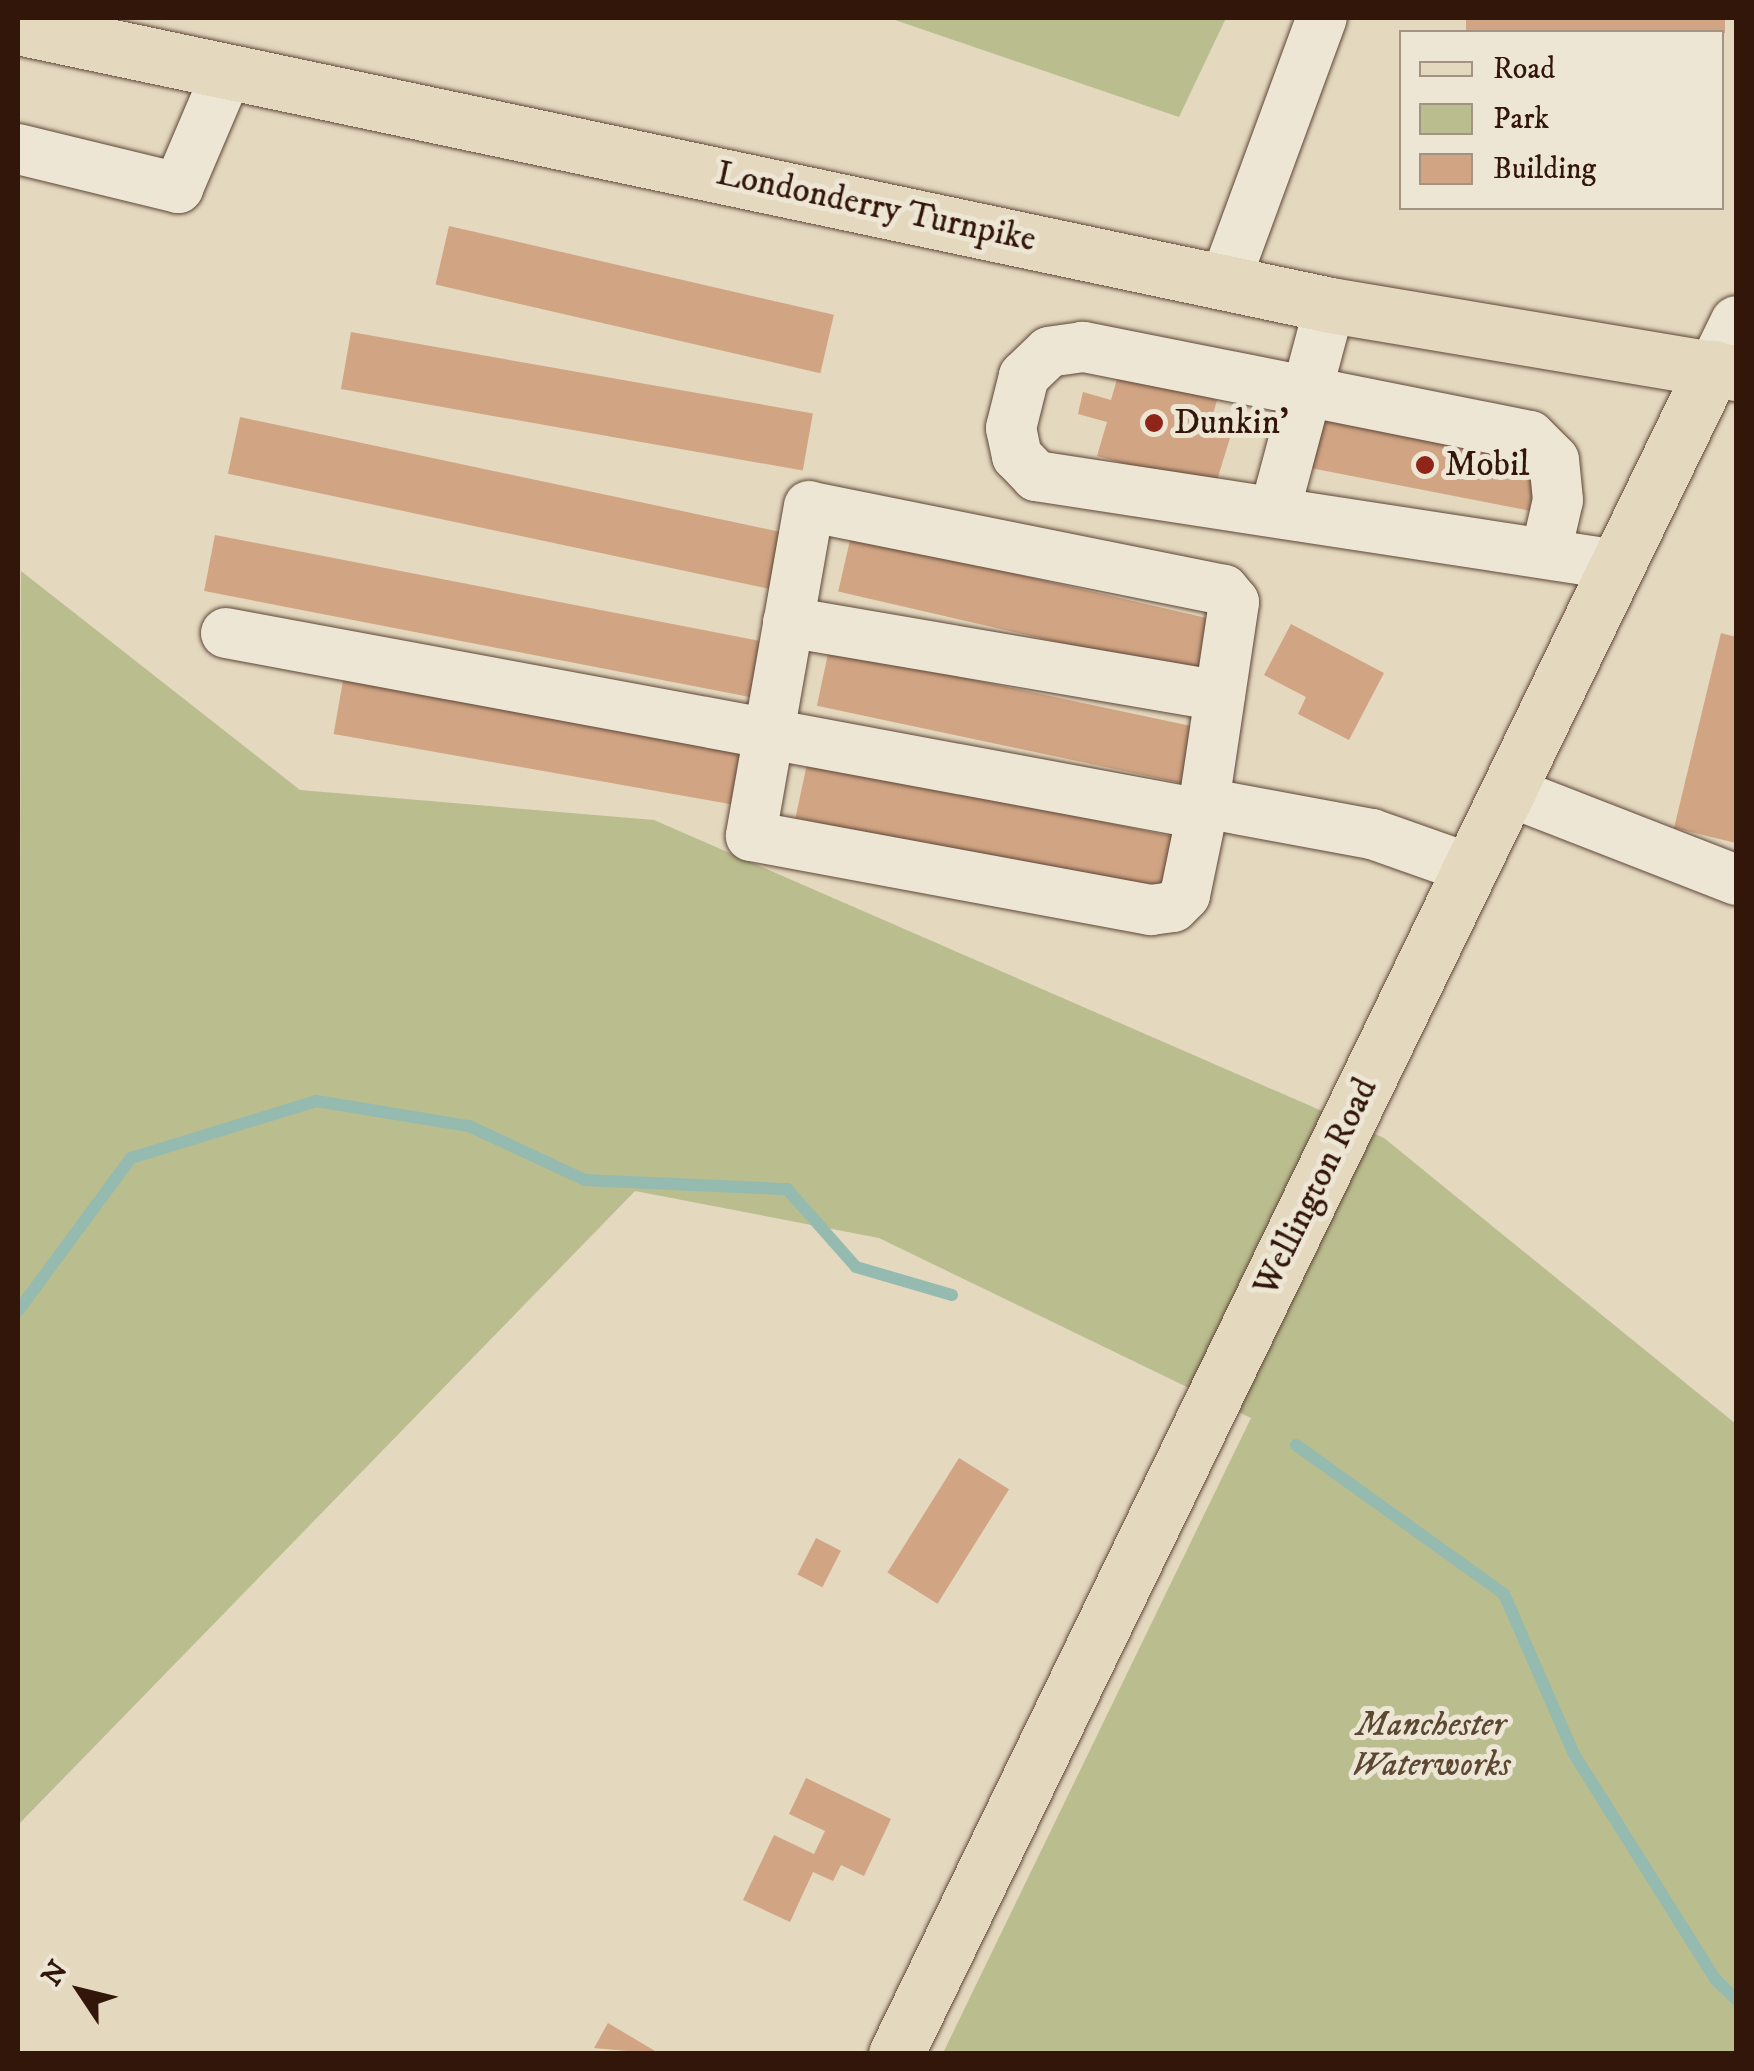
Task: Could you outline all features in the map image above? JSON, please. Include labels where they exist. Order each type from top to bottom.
[{"type":"main road","name":"Londonderry Turnpike","points":[[18,27],[1330,305],[1729,354]]},
{"type":"main road","name":"Wellington Road","points":[[896,2054],[1617,564],[1729,354]]},
{"type":"lane","points":[[1225,281],[1322,18]]},
{"type":"lane","points":[[18,149],[178,188],[228,71]]},
{"type":"lane","points":[[1275,510],[1330,305]]},
{"type":"lane","points":[[1546,552],[1558,500],[1554,460],[1530,436],[1083,348],[1049,352],[1024,376],[1012,428],[1017,456],[1036,476],[1617,564]]},
{"type":"lane","points":[[808,506],[1224,590],[1234,602],[1185,895],[1173,907],[1151,910],[751,836],[788,622],[808,506]]},
{"type":"lane","points":[[788,622],[1220,696]]},
{"type":"lane","points":[[226,633],[1202,808],[1372,834],[1470,868]]},
{"type":"lane","points":[[1508,791],[1619,832],[1666,858],[1736,880]]},
{"type":"green space","points":[[889,18],[1226,18],[1179,117]]},
{"type":"green space","name":"Manchester Waterworks","points":[[21,571],[300,790],[654,820],[1384,1138],[1736,1424],[1736,2053],[943,2053],[1251,1418],[879,1238],[635,1191],[18,1825]]},
{"type":"building","points":[[1466,18],[1725,18],[1725,33],[1466,30]]},
{"type":"building","points":[[449,226],[834,315],[820,373],[436,284]]},
{"type":"building","points":[[351,332],[813,413],[803,471],[341,389]]},
{"type":"building","points":[[1119,372],[1217,400],[1212,418],[1234,425],[1214,490],[1097,456],[1107,422],[1078,414],[1083,392],[1111,400]]},
{"type":"building","points":[[240,417],[792,534],[780,591],[228,474]]},
{"type":"building","name":"Mobil","points":[[1320,419],[1539,462],[1529,511],[1310,468]]},
{"type":"building","points":[[215,535],[774,644],[763,700],[204,591]]},
{"type":"building","points":[[851,536],[1218,621],[1206,676],[838,592]]},
{"type":"building","points":[[1291,624],[1384,673],[1349,740],[1298,714],[1306,697],[1264,675]]},
{"type":"building","points":[[1721,633],[1736,637],[1736,843],[1674,828]]},
{"type":"building","points":[[829,649],[1197,727],[1185,784],[817,706]]},
{"type":"building","points":[[344,675],[753,747],[742,806],[334,734]]},
{"type":"building","points":[[808,759],[1178,838],[1165,896],[796,818]]},
{"type":"building","points":[[959,1458],[1009,1489],[937,1604],[887,1572]]},
{"type":"building","points":[[816,1538],[841,1551],[822,1587],[797,1575]]},
{"type":"building","points":[[806,1778],[891,1819],[864,1876],[841,1865],[833,1881],[813,1872],[790,1922],[743,1900],[774,1835],[814,1854],[825,1831],[789,1814]]},
{"type":"building","points":[[608,2023],[660,2054],[594,2048]]},
{"type":"waterway","points":[[18,1311],[131,1158],[316,1101],[469,1126],[585,1180],[787,1189],[856,1267],[952,1295]]},
{"type":"waterway","points":[[1296,1445],[1504,1594],[1574,1754],[1715,1979],[1736,1999]]},
{"type":"place","name":"Dunkin'","points":[[1154,423]]},
{"type":"place","name":"Mobil","points":[[1425,465]]}]
